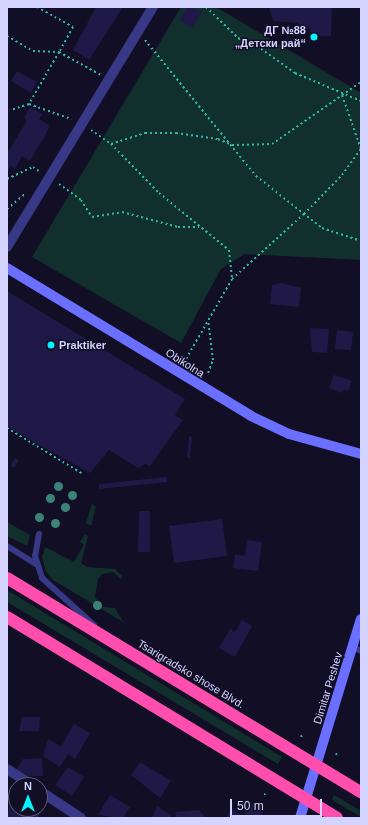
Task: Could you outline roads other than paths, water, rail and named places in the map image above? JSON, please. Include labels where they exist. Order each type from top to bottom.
[{"type":"highway","name":"Tsarigradsko shose Blvd.","points":[[7,578],[361,792]]},
{"type":"highway","points":[[7,618],[337,818]]},
{"type":"street","points":[[7,247],[153,7]]},
{"type":"street","name":"Obikolna","points":[[7,268],[251,416],[297,437],[361,454]]},
{"type":"street","name":"Dimitar Peshev","points":[[300,818],[316,764],[357,649],[361,619]]},
{"type":"street","points":[[7,769],[20,777]]},
{"type":"street","points":[[48,796],[81,818]]},
{"type":"lane","points":[[36,564],[38,534]]},
{"type":"lane","points":[[7,546],[36,564],[50,586],[113,642]]},
{"type":"place","name":"ДГ №88 „Детски рай“","points":[[314,37]]},
{"type":"place","name":"Praktiker","points":[[51,345]]}]
